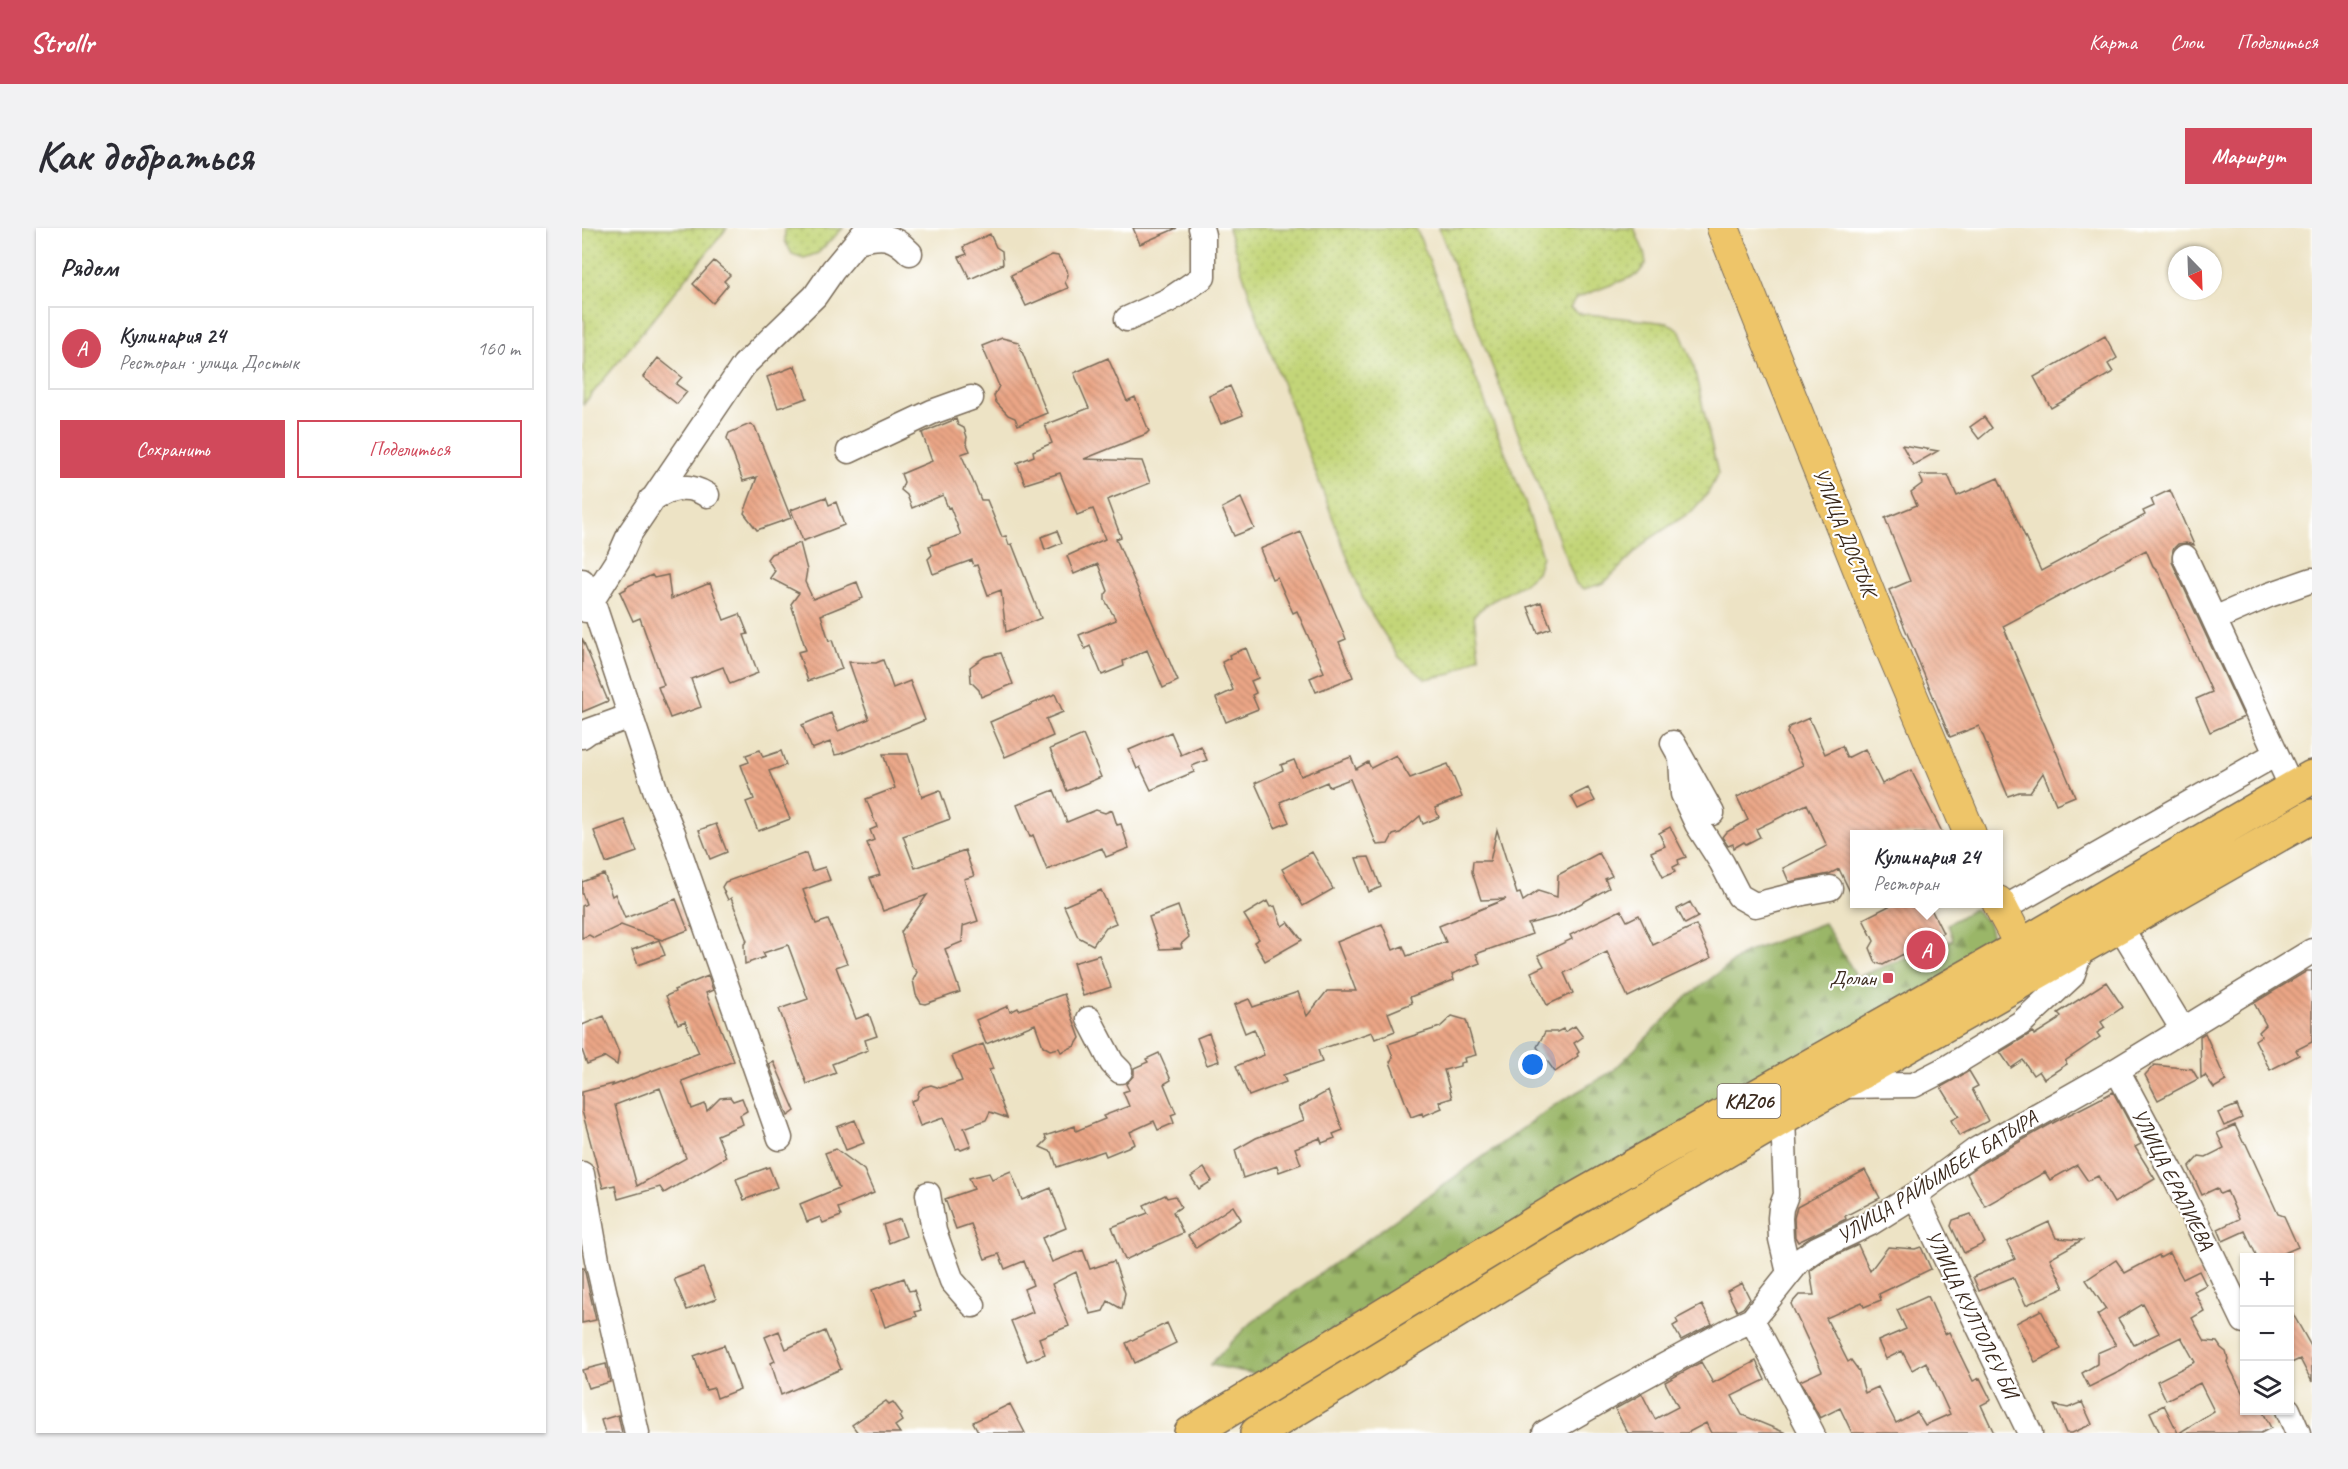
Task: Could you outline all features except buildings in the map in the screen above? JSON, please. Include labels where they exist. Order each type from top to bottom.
[{"type":"highway","name":"KАZ06","points":[[1191,1433],[1556,1210],[2021,946],[2302,783]]},
{"type":"highway","name":"KАZ06","points":[[1257,1433],[1557,1250],[1838,1086],[2312,816]]},
{"type":"main road","name":"УЛИЦА ДОСТЫК","points":[[1723,228],[1883,629],[1968,830]]},
{"type":"main road","points":[[2001,908],[2021,946]]},
{"type":"street","points":[[1127,319],[1170,300],[1203,277],[1201,228]]},
{"type":"street","points":[[780,1138],[631,716],[585,599],[619,558],[630,533],[650,501],[744,365],[815,296],[862,234],[889,238],[901,243],[910,253]]},
{"type":"street","points":[[849,451],[932,412],[971,398]]},
{"type":"street","points":[[650,501],[672,488],[697,489],[706,495]]},
{"type":"street","points":[[2185,557],[2276,754],[2302,783]]},
{"type":"street","points":[[2214,619],[2269,595],[2312,580]]},
{"type":"street","points":[[582,736],[589,731],[631,716]]},
{"type":"street","points":[[1712,813],[1677,750],[1683,794],[1697,824],[1722,863],[1739,896],[1755,905],[1830,888]]},
{"type":"street","points":[[2003,904],[2276,754]]},
{"type":"street","points":[[2120,926],[2183,1030]]},
{"type":"street","name":"УЛИЦА РАЙЫМБЕК БАТЫРА","points":[[1545,1433],[1635,1381],[1752,1320],[1799,1262],[1818,1248],[1869,1224],[1915,1195],[1976,1150],[2118,1070],[2312,951]]},
{"type":"street","points":[[1089,1019],[1113,1063],[1120,1071]]},
{"type":"street","name":"УЛИЦА ЕРАЛИЕВА","points":[[2118,1070],[2176,1180],[2240,1313]]},
{"type":"street","points":[[1783,1118],[1786,1195],[1780,1218],[1781,1239],[1789,1273]]},
{"type":"street","points":[[582,1174],[597,1260],[637,1433]]},
{"type":"street","points":[[928,1194],[934,1231],[952,1281],[973,1305]]},
{"type":"street","name":"УЛИЦА КУЛТОЛЕУ БИ","points":[[1915,1195],[2030,1433]]},
{"type":"street","points":[[1752,1320],[1812,1433]]},
{"type":"street","points":[[2290,1415],[2298,1433]]},
{"type":"green space","points":[[582,228],[727,228],[583,405],[585,321],[582,318]]},
{"type":"green space","points":[[785,228],[843,228],[818,253],[804,258],[792,254],[785,241]]},
{"type":"green space","points":[[1228,228],[1416,228],[1526,505],[1542,556],[1537,572],[1522,585],[1490,602],[1474,615],[1479,656],[1452,674],[1425,679],[1399,657],[1365,604],[1254,308]]},
{"type":"green space","points":[[1439,228],[1634,228],[1644,252],[1646,264],[1637,275],[1576,298],[1570,308],[1578,313],[1668,323],[1680,332],[1693,363],[1718,474],[1708,493],[1692,511],[1648,540],[1604,583],[1584,589],[1576,584]]},
{"type":"green space","points":[[1974,909],[1988,923],[1993,941],[1975,967],[1261,1375],[1210,1365],[1247,1326],[1555,1105],[1613,1071],[1688,996],[1745,953],[1824,923],[1857,977],[1953,940],[1948,924]]},
{"type":"place","name":"Кулинария 24","points":[[1926,950]]},
{"type":"place","name":"Долан","points":[[1888,978]]}]
